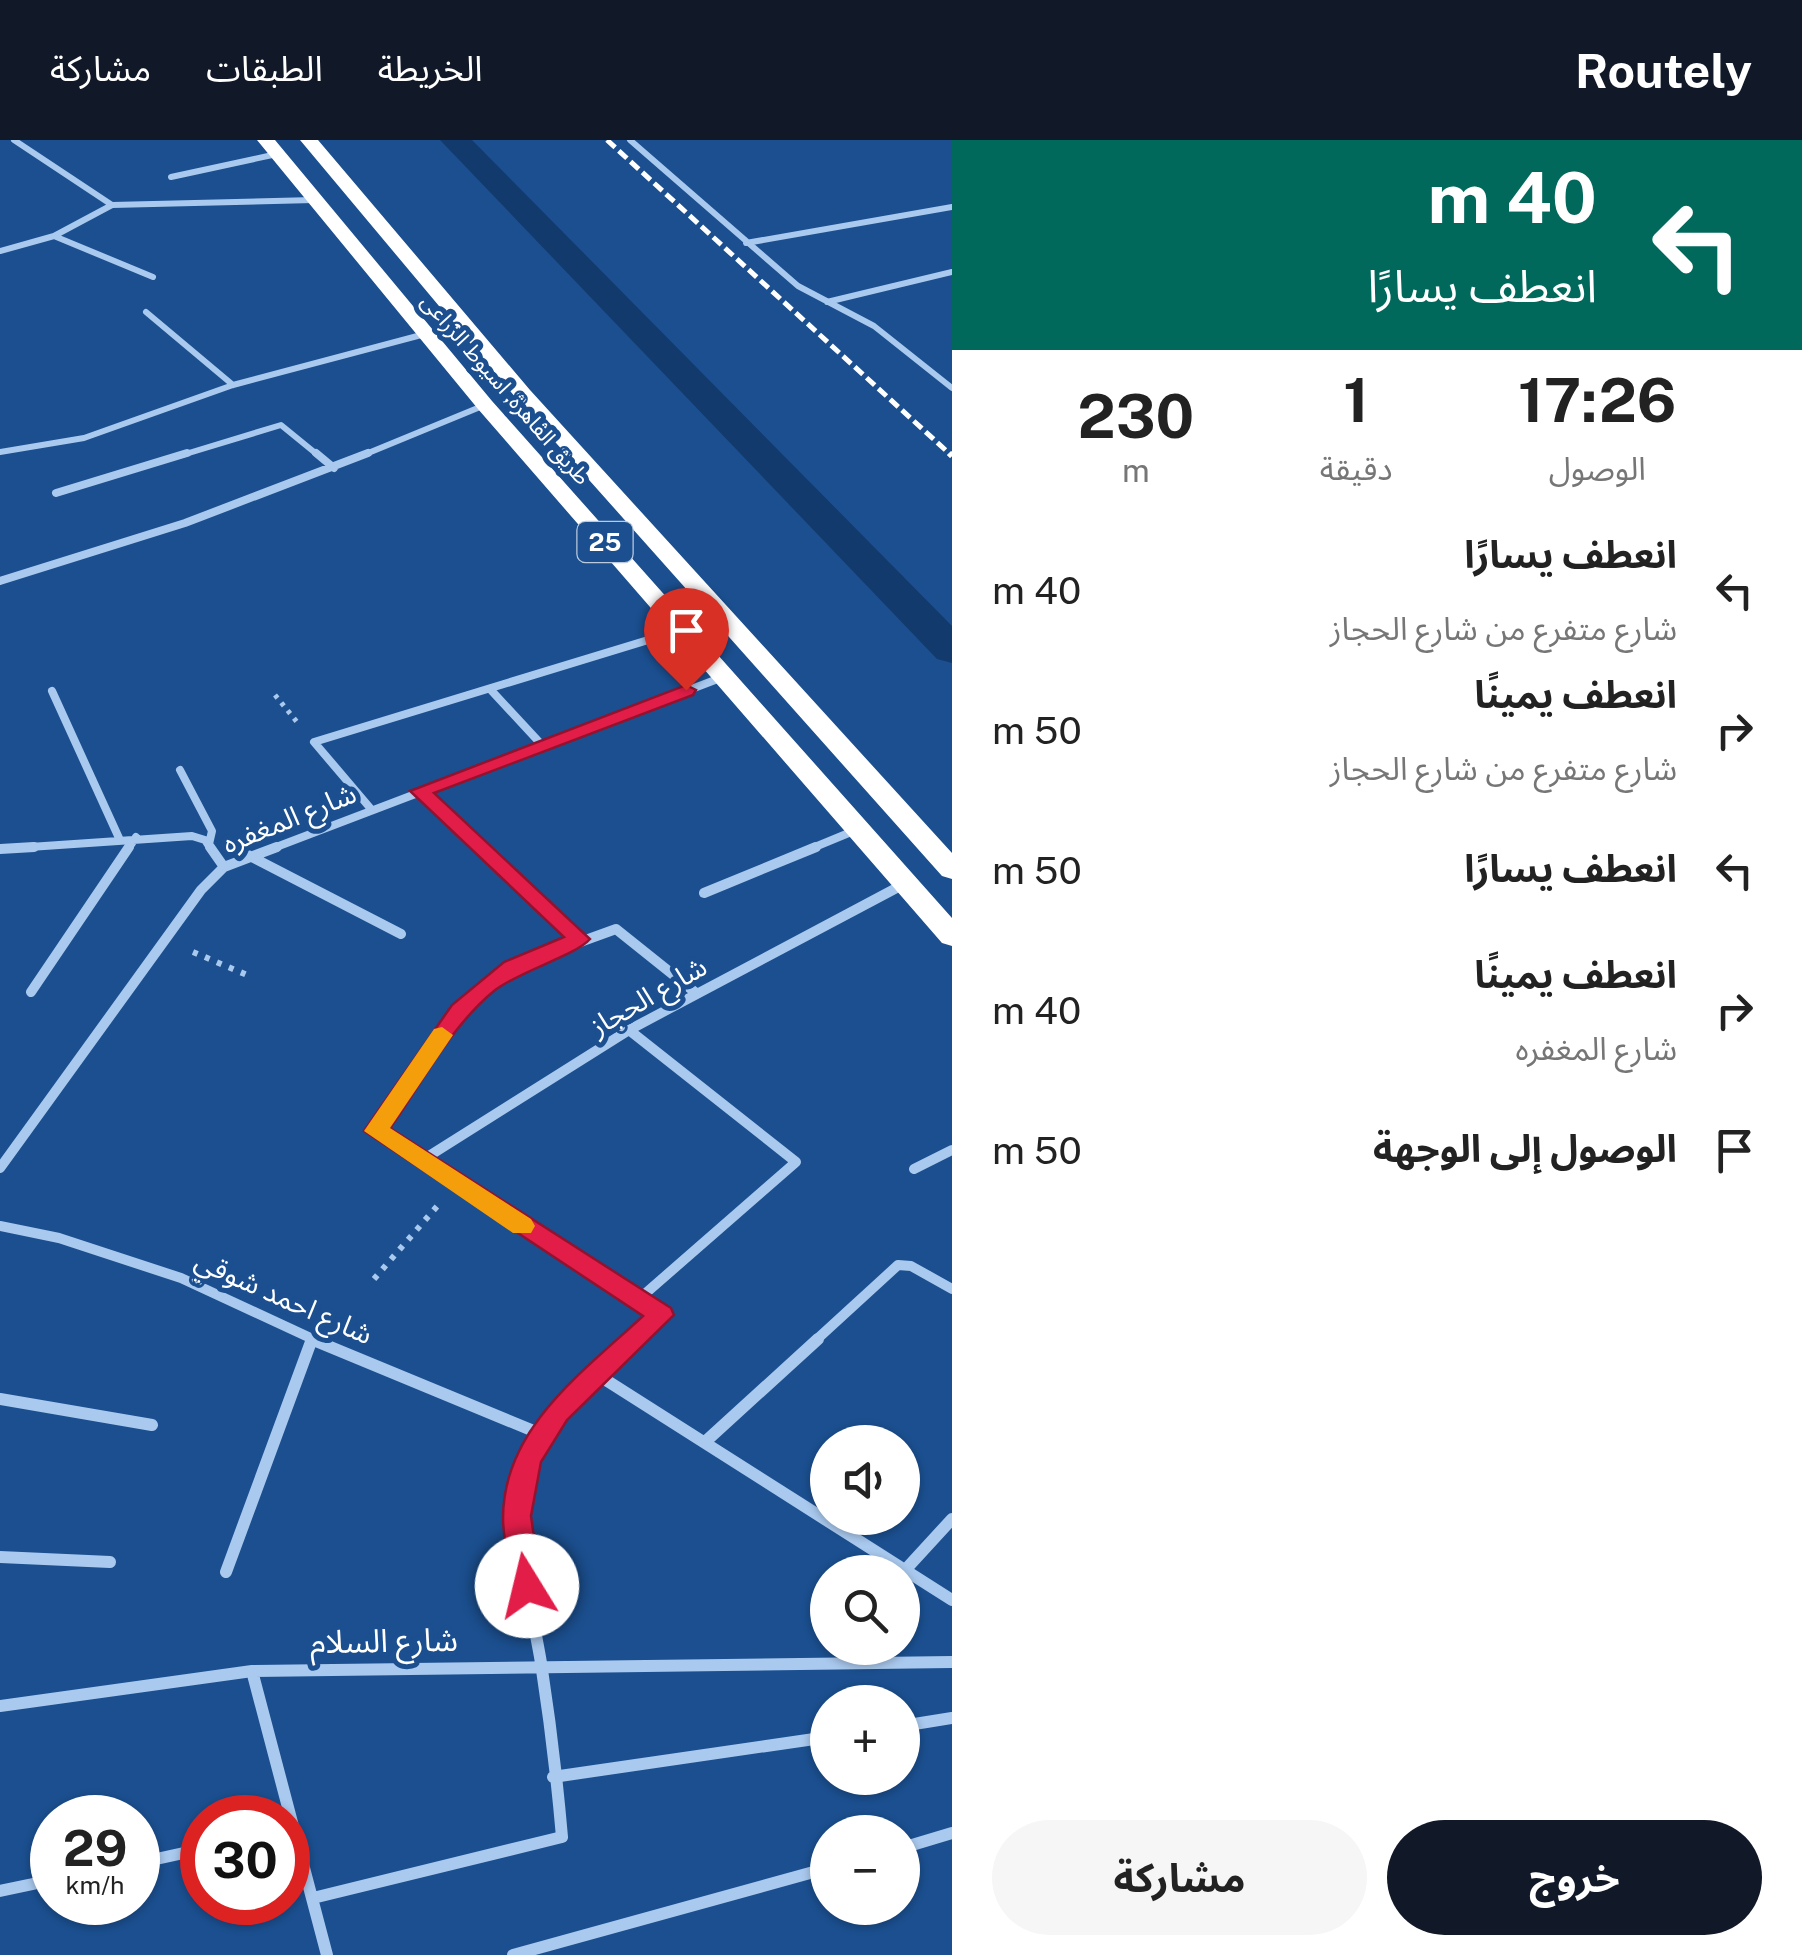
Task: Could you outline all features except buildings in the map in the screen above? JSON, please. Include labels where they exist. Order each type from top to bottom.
[{"type":"highway","name":"طريق القاهرة, اسيوط الزراعى","points":[[309,140],[484,348],[763,664],[952,870]]},
{"type":"highway","name":"طريق القاهرة, اسيوط الزراعى","points":[[271,147],[484,405],[952,936]]},
{"type":"highway","points":[[444,357],[484,348]]},
{"type":"street","points":[[14,140],[112,205]]},
{"type":"street","points":[[630,140],[798,286],[884,333],[952,388]]},
{"type":"street","points":[[171,177],[271,147]]},
{"type":"street","points":[[0,251],[54,236],[112,205],[314,200]]},
{"type":"street","points":[[746,243],[952,207]]},
{"type":"street","points":[[54,236],[153,277]]},
{"type":"street","points":[[826,302],[952,272]]},
{"type":"street","points":[[146,312],[233,385]]},
{"type":"street","points":[[0,452],[84,438],[233,385],[426,334]]},
{"type":"street","points":[[0,581],[106,553],[334,468],[484,405]]},
{"type":"street","points":[[56,492],[280,425],[334,468]]},
{"type":"street","points":[[371,809],[314,742],[682,630]]},
{"type":"street","name":"شارع المغفره","points":[[0,1168],[201,890],[224,868],[248,855],[723,677]]},
{"type":"street","points":[[490,689],[541,744]]},
{"type":"street","points":[[52,691],[119,838]]},
{"type":"street","points":[[180,770],[210,826],[209,844]]},
{"type":"street","points":[[420,791],[579,939]]},
{"type":"street","points":[[704,893],[856,829]]},
{"type":"street","points":[[0,849],[192,836],[209,844],[224,868]]},
{"type":"street","points":[[31,992],[136,837]]},
{"type":"street","points":[[248,855],[401,934]]},
{"type":"street","name":"شارع الحجاز","points":[[421,1161],[629,1030],[905,883]]},
{"type":"street","points":[[313,1898],[562,1837],[541,1665],[517,1516],[528,1460],[541,1434],[662,1315],[376,1131],[440,1037],[472,999],[512,967],[613,928],[696,993]]},
{"type":"street","points":[[629,1030],[796,1162],[639,1299]]},
{"type":"street","points":[[914,1169],[952,1150]]},
{"type":"street","name":"شارع احمد شوقي","points":[[0,1226],[58,1238],[180,1278],[312,1339],[541,1434]]},
{"type":"street","points":[[705,1442],[898,1265],[911,1266],[952,1290]]},
{"type":"street","points":[[226,1572],[312,1339]]},
{"type":"street","points":[[598,1375],[886,1555]]},
{"type":"street","points":[[0,1399],[152,1425]]},
{"type":"street","points":[[919,1555],[952,1519]]},
{"type":"street","points":[[0,1557],[110,1562]]},
{"type":"street","points":[[920,1577],[952,1600]]},
{"type":"street","name":"شارع السلام","points":[[0,1706],[252,1671],[952,1662]]},
{"type":"street","points":[[252,1671],[282,1795]]},
{"type":"street","points":[[920,1723],[952,1718]]},
{"type":"street","points":[[553,1777],[810,1739]]},
{"type":"street","points":[[920,1843],[952,1833]]},
{"type":"street","points":[[513,1955],[810,1873]]},
{"type":"street","points":[[0,1891],[30,1885]]},
{"type":"street","points":[[310,1889],[328,1955]]},
{"type":"path","points":[[165,940],[247,975]]},
{"type":"path","points":[[374,1279],[456,1184]]},
{"type":"waterway","points":[[455,140],[952,650]]},
{"type":"railway","points":[[607,140],[952,456],[949,453]]},
{"type":"slow traffic","points":[[442,1035],[376,1131],[522,1226]]},
{"type":"route","points":[[527,1586],[517,1516],[528,1460],[558,1412],[662,1315],[376,1131],[460,1010],[512,967],[579,939],[420,791],[686,690]]}]
